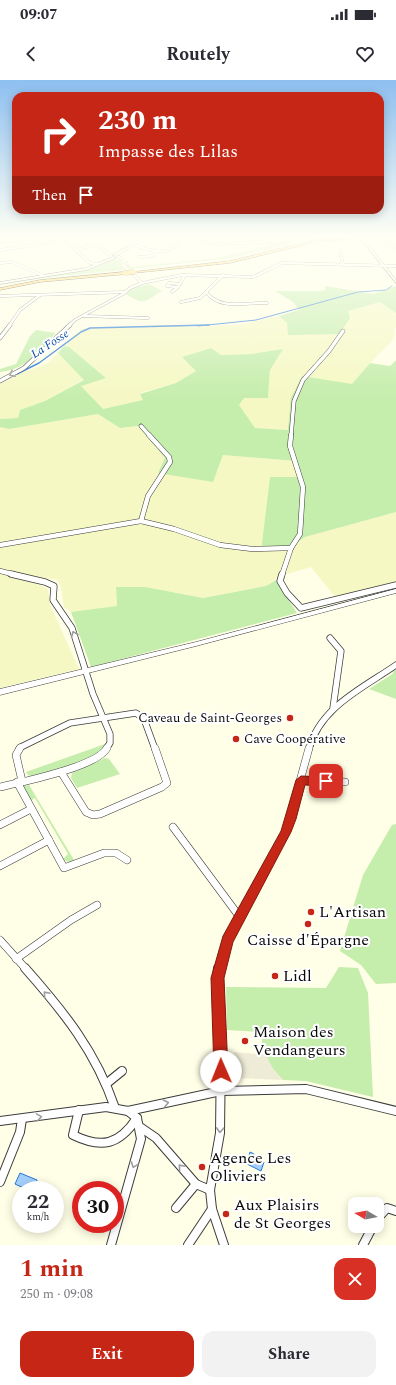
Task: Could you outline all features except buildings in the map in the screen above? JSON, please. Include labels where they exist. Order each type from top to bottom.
[{"type":"street","points":[[0,296],[126,292]]},
{"type":"street","points":[[0,381],[24,368],[58,334],[83,316],[126,292]]},
{"type":"street","points":[[181,302],[200,298],[206,292],[213,300],[221,304],[267,303]]},
{"type":"street","points":[[1,336],[20,310],[41,295]]},
{"type":"street","points":[[221,304],[223,308]]},
{"type":"street","points":[[83,316],[148,318]]},
{"type":"street","points":[[343,331],[329,351],[303,380],[294,401],[290,446],[303,492],[300,534],[291,548],[280,581],[287,593],[301,608],[396,585]]},
{"type":"street","points":[[140,426],[169,457],[170,462],[148,496],[141,522]]},
{"type":"street","points":[[0,545],[141,522],[157,524],[220,545],[252,549],[291,548]]},
{"type":"street","points":[[0,571],[52,583],[54,586],[53,600],[72,628],[84,661],[85,671],[93,694],[110,734],[108,749],[94,759],[61,772],[0,787]]},
{"type":"street","points":[[0,692],[196,644],[396,591]]},
{"type":"street","points":[[330,638],[341,651],[333,708]]},
{"type":"street","points":[[224,1245],[212,1209],[210,1190],[220,1134],[221,1091],[217,978],[228,940],[239,916],[286,832],[291,819],[314,734],[333,708],[396,665]]},
{"type":"street","points":[[61,772],[86,812],[93,815],[100,814],[162,787],[167,783],[167,777],[141,715],[133,713],[70,724],[21,747],[16,755],[20,781],[31,809],[64,868],[104,853],[116,853],[127,860]]},
{"type":"street","points":[[301,780],[345,782]]},
{"type":"street","points":[[0,825],[31,809]]},
{"type":"street","points":[[173,827],[239,916]]},
{"type":"street","points":[[0,866],[49,840]]},
{"type":"street","points":[[16,959],[70,920],[97,905]]},
{"type":"street","points":[[0,940],[72,1023],[106,1084],[115,1108]]},
{"type":"street","points":[[106,1084],[122,1071]]},
{"type":"street","points":[[128,1111],[221,1091],[306,1089],[396,1111]]},
{"type":"street","points":[[0,1121],[79,1110],[115,1108],[128,1111],[137,1118],[141,1140],[139,1152],[127,1184],[111,1245]]},
{"type":"street","points":[[79,1110],[73,1136],[100,1144],[110,1143],[129,1131],[137,1118]]},
{"type":"street","points":[[0,1182],[20,1132],[22,1119]]},
{"type":"street","points":[[140,1128],[156,1138],[196,1184],[210,1190]]},
{"type":"street","points":[[176,1208],[196,1184]]},
{"type":"street","points":[[384,1211],[387,1208],[396,1211]]},
{"type":"street","points":[[188,1245],[212,1209]]},
{"type":"street","points":[[363,1245],[369,1233]]},
{"type":"green space","points":[[129,291],[161,291],[144,301],[137,300],[126,294]]},
{"type":"green space","points":[[276,291],[357,291],[373,294],[381,291],[396,291],[396,313],[380,302],[348,311],[350,318],[339,334],[288,335],[287,323],[279,316],[299,310],[293,302]]},
{"type":"green space","points":[[380,302],[396,313],[396,328],[394,329],[395,335],[391,342],[352,384],[289,430],[255,428],[239,405],[244,398],[268,398],[270,370],[282,349],[251,354],[221,355],[211,348],[182,357],[196,371],[176,383],[140,393],[143,400],[103,409],[80,385],[106,378],[69,347],[64,346],[82,329],[161,325],[193,327],[244,324],[279,316],[287,323],[289,335],[348,311]]},
{"type":"green space","points":[[36,330],[56,333],[38,353],[25,363],[18,367],[0,372],[0,369],[16,364],[30,336]]},
{"type":"green space","points":[[64,346],[69,347],[106,378],[81,386],[103,409],[143,400],[140,394],[176,383],[196,371],[182,357],[211,348],[221,355],[251,354],[283,349],[270,370],[268,398],[244,398],[239,405],[255,428],[288,430],[291,398],[302,376],[352,384],[370,363],[390,366],[396,360],[396,512],[305,537],[286,550],[261,551],[270,477],[302,477],[297,461],[223,455],[213,482],[158,473],[165,458],[138,426],[120,428],[98,414],[9,429],[0,427],[0,419],[18,418],[20,410],[45,401],[84,380],[58,353]]},
{"type":"green space","points":[[58,353],[84,379],[45,401],[20,410],[18,418],[0,419],[0,384],[19,374],[48,363]]},
{"type":"green space","points":[[98,414],[120,428],[138,426],[165,458],[159,473],[217,472],[223,455],[297,461],[303,477],[270,477],[261,551],[286,550],[305,537],[396,512],[396,584],[337,599],[311,567],[280,576],[266,586],[203,598],[172,592],[116,587],[117,607],[71,612],[64,607],[61,587],[58,580],[30,576],[0,568],[0,548],[112,527],[144,524],[137,520],[0,543],[0,427],[9,429]]},
{"type":"green space","points":[[0,574],[37,584],[48,589],[50,605],[79,669],[0,688]]},
{"type":"green space","points":[[276,580],[297,613],[91,667],[71,612],[117,606],[116,587],[145,587],[203,598],[266,586]]},
{"type":"green space","points":[[396,670],[396,699],[369,689],[394,673],[392,672]]},
{"type":"green space","points":[[105,744],[101,751],[72,766],[30,776],[26,772]]},
{"type":"green space","points":[[105,758],[109,759],[120,774],[77,788],[71,778],[72,773]]},
{"type":"green space","points":[[29,785],[74,860],[69,862],[63,859],[68,854],[35,798],[30,801],[23,786]]},
{"type":"green space","points":[[396,824],[396,983],[376,984],[361,965],[340,951],[363,875],[392,825]]},
{"type":"green space","points":[[339,967],[358,968],[368,993],[373,1097],[306,1081],[283,1080],[273,1069],[262,1051],[262,1032],[227,1030],[226,987],[326,988]]},
{"type":"shaded area","points":[[234,1052],[266,1055],[273,1069],[283,1080],[238,1078],[235,1075]]},
{"type":"water","points":[[250,1152],[254,1154],[253,1156],[264,1162],[261,1171],[247,1164]]},
{"type":"water","points":[[20,1173],[37,1180],[37,1181],[16,1181]]},
{"type":"waterway","name":"La Fosse","points":[[207,325],[256,320],[358,292],[367,291]]},
{"type":"waterway","name":"La Fosse","points":[[17,374],[39,363],[81,332],[90,328],[207,325]]},
{"type":"waterway","name":"La Fosse","points":[[198,326],[207,325]]},
{"type":"place","name":"Caveau de Saint-Georges","points":[[290,718]]},
{"type":"place","name":"Cave Coopérative","points":[[236,739]]},
{"type":"place","name":"L'Artisan","points":[[311,912]]},
{"type":"place","name":"Caisse d'Épargne","points":[[308,924]]},
{"type":"place","name":"Lidl","points":[[275,976]]},
{"type":"place","name":"Maison des Vendangeurs","points":[[245,1041]]},
{"type":"place","name":"Agence Les Oliviers","points":[[202,1167]]},
{"type":"place","name":"Aux Plaisirs de St Georges","points":[[226,1214]]},
{"type":"route","points":[[221,1071],[217,978],[220,961],[239,916],[250,899],[286,832],[291,819],[301,780],[326,781]]}]
